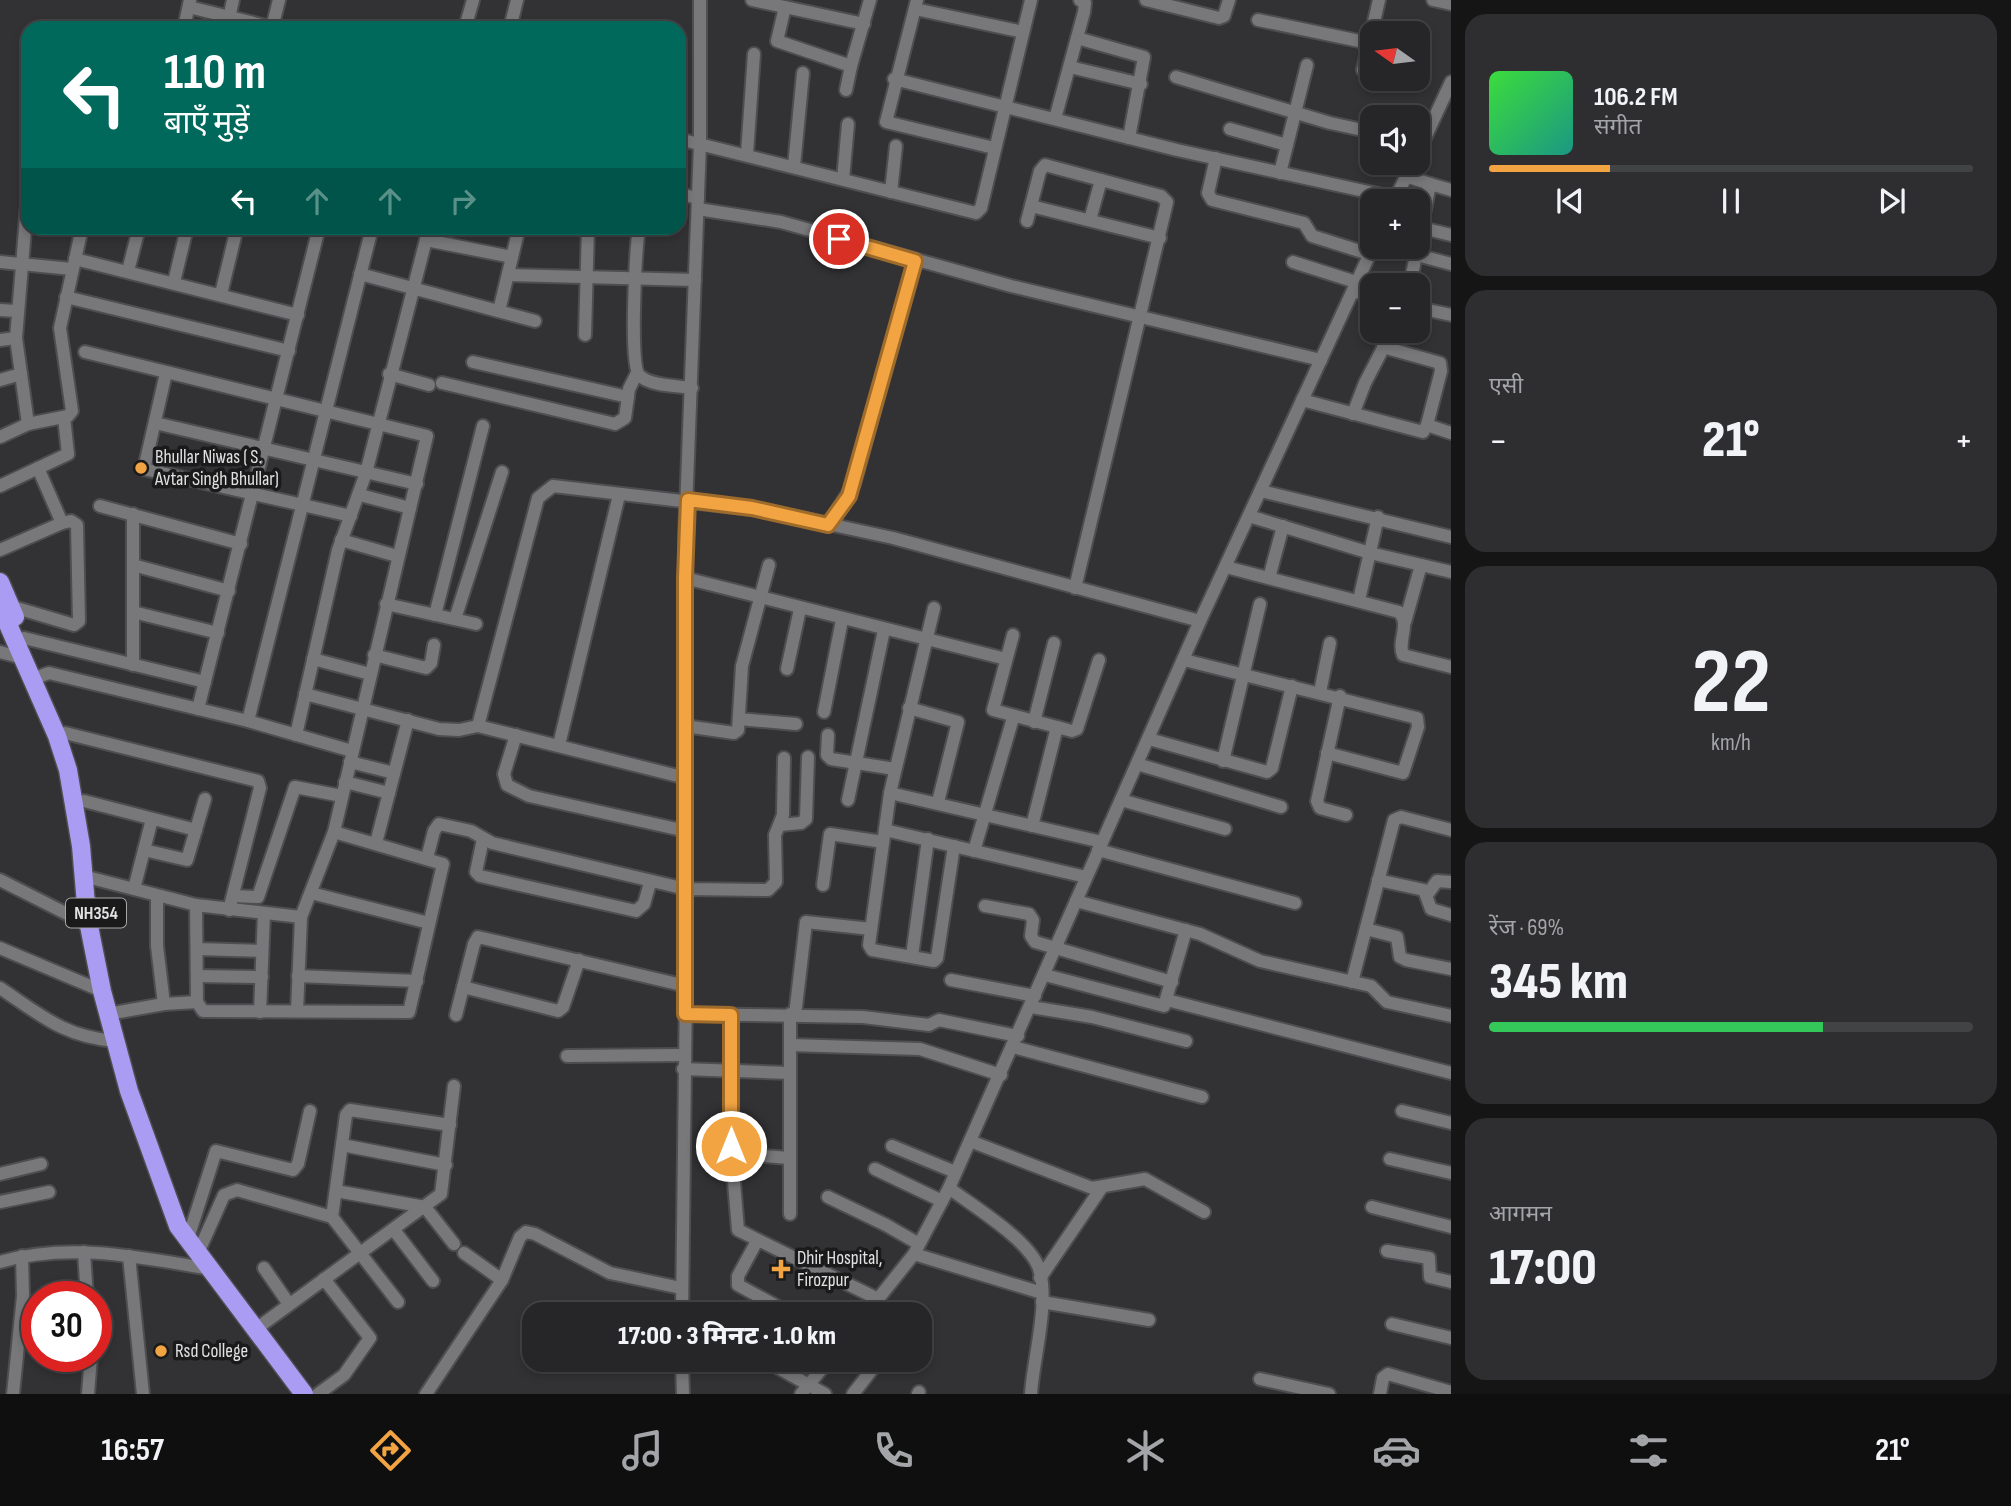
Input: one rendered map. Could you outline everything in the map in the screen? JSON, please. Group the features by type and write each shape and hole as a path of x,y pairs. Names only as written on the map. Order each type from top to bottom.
{"highway":[{"name":"NH354","path":"0,582 5,606 23,658 36,676 65,733 84,801 91,878 114,1041 129,1091 178,1226 256,1329 299,1392"},
{"name":"NH354","path":"5,606 24,638 68,770 81,846 89,925 102,991 194,1244"}],"street":[{"path":"233,0 233,21"},
{"path":"274,21 279,0"},
{"path":"468,21 473,0"},
{"path":"512,21 517,0"},
{"path":"681,1302 686,986 685,578 700,143 700,0"},
{"path":"752,0 864,24"},
{"path":"846,90 870,0"},
{"path":"686,140 976,213 981,208 1031,0"},
{"path":"1055,119 1085,6 1080,0"},
{"path":"1146,0 1219,18 1224,16 1229,0"},
{"path":"1374,21 1379,0"},
{"path":"1435,0 1451,4"},
{"path":"186,21 190,4 231,21"},
{"path":"994,148 887,123 885,117 894,79 916,4 1023,32"},
{"path":"785,7 778,43 851,66"},
{"path":"1258,20 1360,41"},
{"path":"1077,38 1141,54 1146,61 1129,138"},
{"path":"747,154 754,54"},
{"path":"1280,173 1307,65"},
{"path":"1070,67 1141,84"},
{"path":"793,166 803,73"},
{"path":"1176,78 1360,129"},
{"path":"894,79 1360,192"},
{"path":"1430,123 1451,82"},
{"path":"843,179 848,124"},
{"path":"1230,129 1287,145"},
{"path":"891,192 896,146"},
{"path":"1216,158 1208,193 1212,200 1305,224 1312,236 1360,247"},
{"path":"1027,221 1040,171 1045,165 1165,198 1167,207 1075,588"},
{"path":"1400,189 1406,176 1451,190"},
{"path":"1090,220 1101,180"},
{"path":"1429,189 1430,184"},
{"path":"686,198 698,204 781,222 915,261 1321,360"},
{"path":"1031,206 1160,238"},
{"path":"1430,230 1451,235"},
{"path":"24,235 16,338 28,424"},
{"path":"0,437 28,424 64,417 72,411 60,328 80,235"},
{"path":"128,271 137,235"},
{"path":"174,282 185,235"},
{"path":"221,294 235,235"},
{"path":"198,709 317,235"},
{"path":"248,721 370,235"},
{"path":"296,735 341,540 366,473 389,374 427,235"},
{"path":"431,235 512,257"},
{"path":"499,312 517,235"},
{"path":"585,335 588,235"},
{"path":"389,374 615,424 625,418 628,389 637,373 635,280 638,235"},
{"path":"1430,258 1451,264"},
{"path":"876,1302 916,1249 949,1188 1016,1042 1200,621 1367,259"},
{"path":"828,525 843,506 854,484 915,261"},
{"path":"0,262 21,265 74,264 128,271 298,315"},
{"path":"1293,262 1360,289"},
{"path":"360,274 414,286 534,321"},
{"path":"509,275 695,280"},
{"path":"66,297 289,351"},
{"path":"0,310 16,311"},
{"path":"1430,311 1451,316"},
{"path":"0,340 16,338"},
{"path":"1353,414 1385,343"},
{"path":"1302,400 1421,432 1427,425 1441,371 1440,363 1383,347"},
{"path":"85,352 427,436 334,832 301,917 297,1011"},
{"path":"473,362 628,397"},
{"path":"166,373 144,468 351,516"},
{"path":"637,373 645,380 692,388"},
{"path":"0,380 21,374"},
{"path":"0,486 68,454 64,417"},
{"path":"155,424 416,484"},
{"path":"1427,425 1451,433"},
{"path":"435,615 483,426"},
{"path":"38,468 62,523"},
{"path":"455,619 502,472"},
{"path":"478,726 538,498 553,486 760,509 893,538 1200,621"},
{"path":"1261,491 1378,517 1451,537"},
{"path":"359,495 410,508"},
{"path":"559,745 619,495"},
{"path":"100,506 241,544"},
{"path":"133,514 134,665"},
{"path":"1249,516 1370,553 1451,572"},
{"path":"1359,600 1378,517"},
{"path":"0,550 62,523 71,521 77,525 78,623 74,625 5,606"},
{"path":"1269,578 1283,526"},
{"path":"341,540 397,556"},
{"path":"133,565 229,591"},
{"path":"685,726 734,733 738,730 742,666 758,598 769,565"},
{"path":"1420,565 1400,650 1403,655 1451,667"},
{"path":"1226,567 1399,612 1405,622"},
{"path":"685,578 842,620 1006,659"},
{"path":"386,604 476,624"},
{"path":"1223,761 1260,604"},
{"path":"934,608 890,793 869,945 872,950 934,961 939,954 954,846"},
{"path":"788,669 800,609"},
{"path":"133,612 218,633"},
{"path":"824,712 842,620"},
{"path":"848,800 884,630"},
{"path":"1013,635 993,708 995,712 1013,718 1072,731 1077,729 1099,660"},
{"path":"24,638 205,682"},
{"path":"1034,722 1054,643"},
{"path":"1320,692 1331,643"},
{"path":"374,655 426,668 434,645"},
{"path":"0,652 23,658"},
{"path":"313,659 370,674"},
{"path":"1184,660 1415,716 1418,727 1403,773 1327,753"},
{"path":"36,676 50,673 248,721 296,735 394,773"},
{"path":"1149,739 1223,761 1270,771 1292,686"},
{"path":"305,694 447,730 478,726 686,778"},
{"path":"1340,696 1317,805 1346,815"},
{"path":"909,708 958,722 938,802"},
{"path":"974,850 1013,718"},
{"path":"739,719 796,724"},
{"path":"376,843 408,720"},
{"path":"1032,826 1057,727"},
{"path":"65,733 258,781 260,788 229,910"},
{"path":"516,735 504,774 507,785 529,796 686,831"},
{"path":"828,735 829,757 895,769"},
{"path":"780,825 801,823 806,819 808,757"},
{"path":"427,858 433,831 439,824 471,831 483,839 650,883 686,889 772,888 776,882 775,834 784,812 784,758"},
{"path":"1137,764 1281,807"},
{"path":"345,782 389,793"},
{"path":"233,895 258,897 295,787 342,796"},
{"path":"890,793 1032,826 1295,903"},
{"path":"144,850 185,861 205,799"},
{"path":"1121,800 1225,829"},
{"path":"84,801 196,830"},
{"path":"1352,982 1391,823 1397,817 1451,830"},
{"path":"134,890 152,819"},
{"path":"196,905 197,1002 204,1011 409,1012 444,867 440,862 334,832"},
{"path":"823,885 830,834 928,839 1086,877"},
{"path":"483,839 476,869 480,876 636,911 644,904 650,883"},
{"path":"912,956 928,839"},
{"path":"91,878 196,905 301,917"},
{"path":"0,880 89,925"},
{"path":"1378,880 1422,889 1431,909 1451,915"},
{"path":"1427,895 1437,881 1451,882"},
{"path":"311,893 429,923"},
{"path":"157,896 157,946 164,1004"},
{"path":"1076,901 1186,930 1260,961 1373,988 1387,1002 1451,1016"},
{"path":"985,906 1029,914 1034,941 1172,982"},
{"path":"260,1012 264,913"},
{"path":"790,1214 790,1045 806,922 871,929"},
{"path":"1366,929 1397,937 1401,957 1406,960 1451,970"},
{"path":"1045,975 1164,1006 1186,930"},
{"path":"456,1015 478,937 686,986"},
{"path":"0,948 102,991"},
{"path":"197,949 262,951"},
{"path":"463,987 558,1010 563,1007 579,960"},
{"path":"197,976 262,977"},
{"path":"298,976 417,981"},
{"path":"951,980 1186,1041"},
{"path":"0,988 67,1032 84,1038 114,1041"},
{"path":"1167,1000 1451,1073"},
{"path":"112,1013 164,1004 197,1002"},
{"path":"685,1014 863,1017 929,1025 939,1020 1202,1097"},
{"path":"731,1015 732,1153 737,1227 741,1234 878,1299"},
{"path":"790,1045 920,1049 1001,1075"},
{"path":"567,1056 684,1055"},
{"path":"683,1069 789,1073"},
{"path":"256,1329 425,1207 443,1190 454,1086"},
{"path":"332,1217 346,1115 352,1109 450,1125"},
{"path":"194,1244 216,1151 293,1170 298,1164 310,1111"},
{"path":"1402,1111 1451,1123"},
{"path":"970,1141 1084,1186 1102,1187 1145,1179 1204,1212"},
{"path":"342,1145 446,1165"},
{"path":"892,1146 955,1172"},
{"path":"732,1153 788,1158"},
{"path":"1390,1159 1451,1173"},
{"path":"0,1174 41,1164"},
{"path":"875,1169 942,1201"},
{"path":"1040,1278 1102,1187"},
{"path":"949,1188 1026,1250 1038,1266 1042,1297 1031,1394"},
{"path":"194,1244 224,1195 231,1190 332,1217 398,1302"},
{"path":"336,1191 425,1207 459,1248 502,1280"},
{"path":"0,1202 50,1192"},
{"path":"828,1197 886,1224 916,1249 1042,1297 1149,1320"},
{"path":"1372,1207 1451,1227"},
{"path":"394,1230 433,1281"},
{"path":"426,1394 502,1280 520,1237 531,1232 610,1273 681,1288"},
{"path":"757,1241 738,1276 738,1285 769,1302"},
{"path":"1387,1251 1429,1258 1430,1276 1451,1282"},
{"path":"0,1262 41,1252 83,1252 129,1256 210,1269"},
{"path":"83,1252 86,1281"},
{"path":"8,1392 23,1296 22,1256"},
{"path":"129,1256 142,1394"},
{"path":"264,1268 289,1304"},
{"path":"318,1394 344,1375 370,1338 324,1279"},
{"path":"1392,1324 1451,1338"},
{"path":"88,1394 90,1372"},
{"path":"682,1372 683,1394"},
{"path":"781,1372 805,1389 825,1394"},
{"path":"805,1389 819,1372"},
{"path":"853,1394 870,1372"},
{"path":"1380,1394 1383,1378 1388,1374 1451,1392"},
{"path":"1260,1379 1329,1394"}],"place":[{"name":"Bhullar Niwas ( S. Avtar Singh Bhullar)","path":"141,468"},
{"name":"Dhir Hospital, Firozpur","path":"781,1269"},
{"name":"Rsd College","path":"161,1351"}],"route":[{"path":"731,1146 731,1015 685,1014 685,536 688,500 752,508 828,525 849,496 915,261 839,239"}]}
